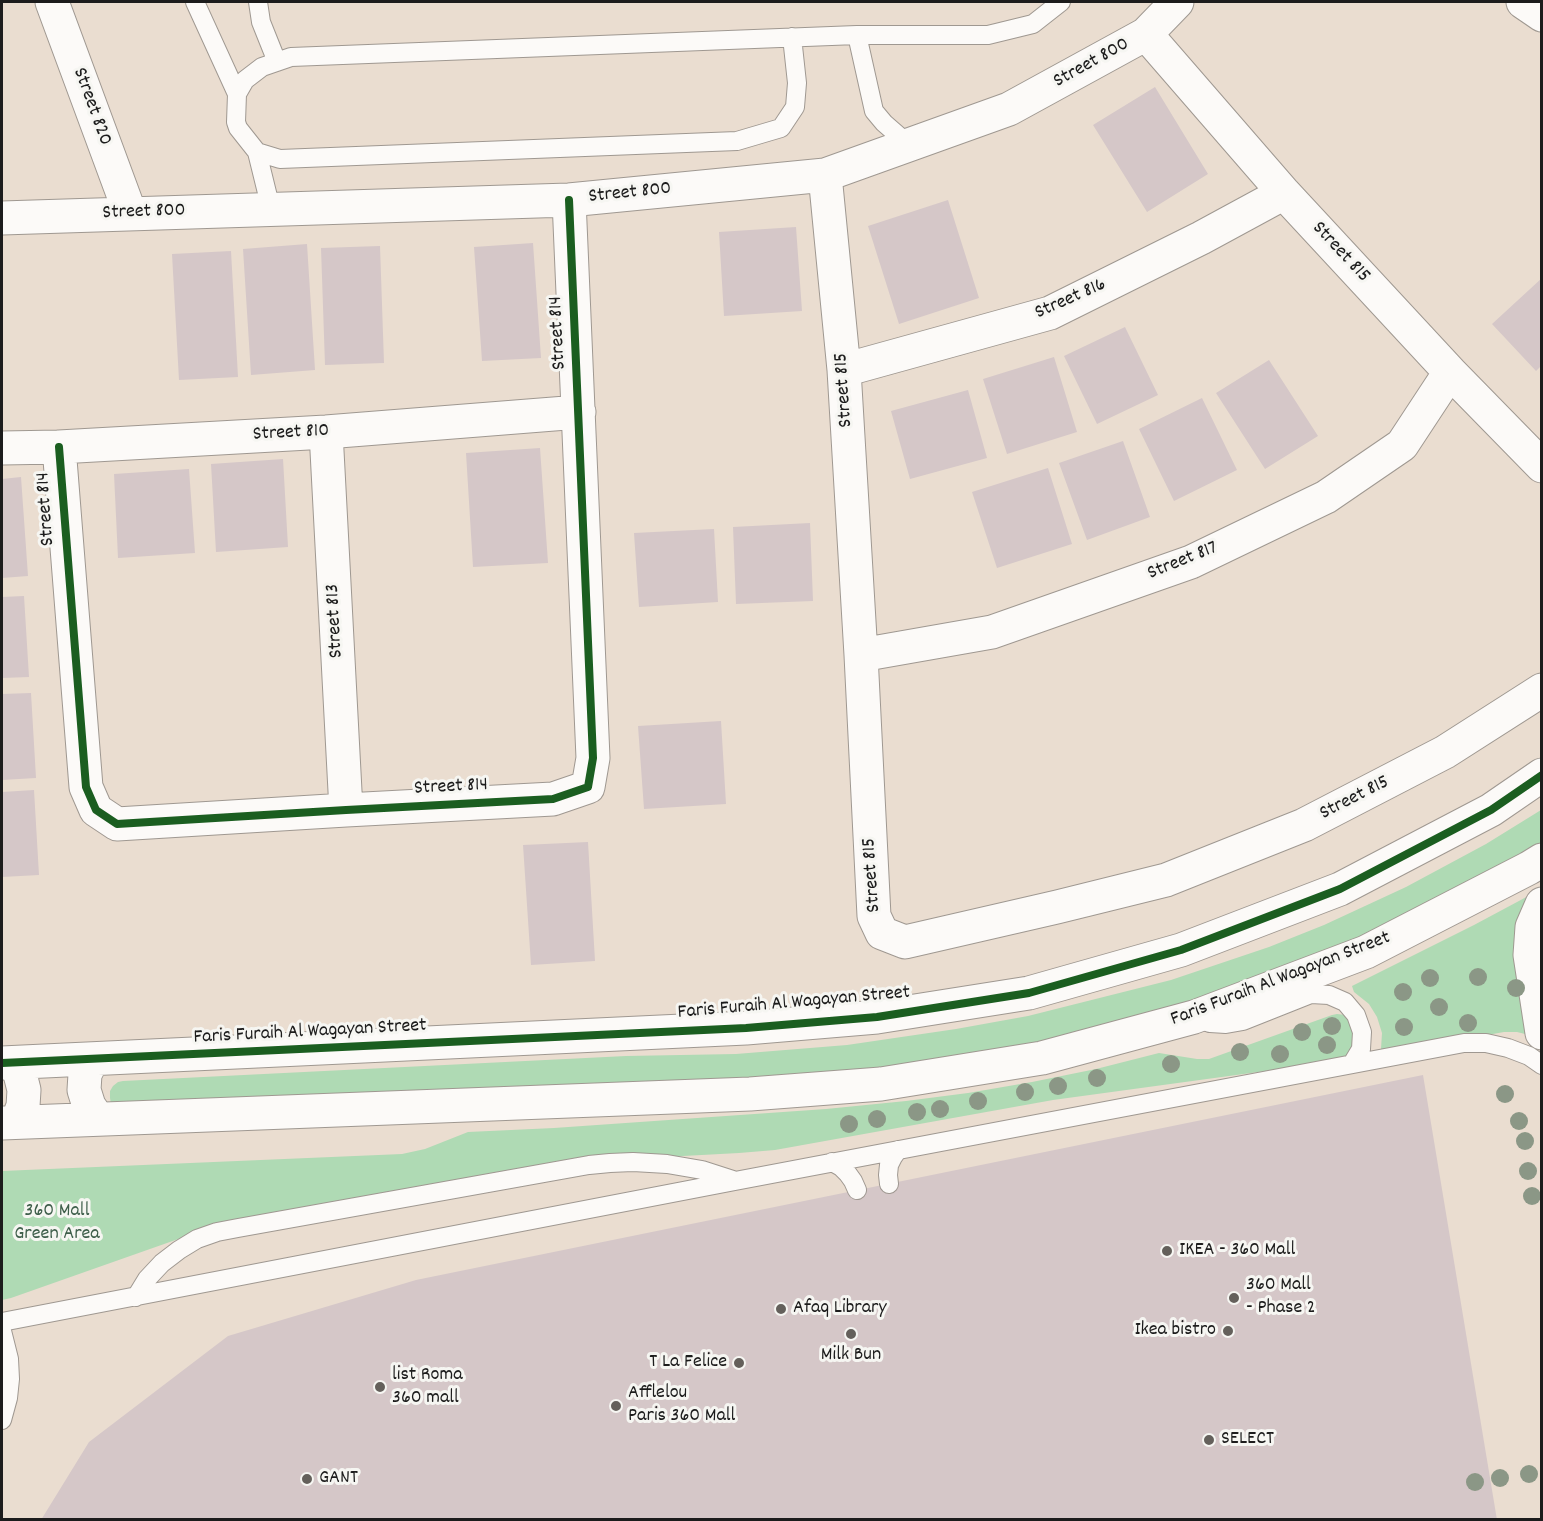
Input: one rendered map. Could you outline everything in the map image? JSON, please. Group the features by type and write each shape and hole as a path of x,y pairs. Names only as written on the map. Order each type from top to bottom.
{"street":[{"name":"Street 820","path":"52,2 130,213"},
{"name":"Street 800","path":"2,218 569,200 825,175 1009,109 1146,34 1177,2"},
{"path":"1523,2 1542,15"},
{"name":"Street 815","path":"1146,34 1284,193 1450,372 1542,466"},
{"name":"Street 815","path":"825,175 844,370 861,655 873,916 882,933 904,942 1166,880 1304,825 1445,752 1542,690"},
{"name":"Street 816","path":"844,370 1050,313 1191,243 1284,193"},
{"name":"Street 814","path":"59,447 86,787 96,810 117,824 553,799 588,787 593,758 569,200"},
{"name":"Street 817","path":"861,655 992,632 1191,562 1326,497 1402,445 1450,372"},
{"name":"Street 810","path":"2,448 59,447 326,432 579,412"},
{"name":"Street 813","path":"326,432 346,810"},
{"name":"Faris Furaih Al Wagayan Street","path":"7,1063 746,1028 877,1017 1029,993 1181,950 1340,889 1491,810 1542,775"},
{"name":"Faris Furaih Al Wagayan Street","path":"7,1125 98,1119 750,1094 881,1084 1042,1058 1194,1017 1366,952 1542,860"},
{"path":"1542,904 1532,927 1530,955 1542,1033"},
{"path":"92,1060 85,1074 84,1090 88,1106 98,1119"},
{"path":"7,1063 20,1074 24,1090 23,1106 7,1125"}],"lane":[{"path":"195,2 237,94 236,122 238,128 257,152 271,209"},
{"path":"258,2 261,22 277,62"},
{"path":"237,94 245,80 262,68 291,57 857,35 988,35 1034,24 1060,2"},
{"path":"857,35 873,111 900,136 917,142"},
{"path":"257,152 280,159 737,141 781,128 795,107 797,83 792,38"},
{"path":"1194,1017 1210,1023 1226,1024 1242,1021 1311,994 1329,995 1345,1002 1356,1015 1362,1032 1360,1049 1352,1064"},
{"path":"2,1322 1464,1043 1486,1043 1508,1048 1529,1056 1542,1065"},
{"path":"889,1184 889,1166 898,1150"},
{"path":"136,1297 147,1279 162,1263 197,1239 217,1232 589,1165 633,1162 667,1164 702,1170 735,1181"},
{"path":"832,1162 848,1174 856,1190"},
{"path":"2,1331 9,1359 10,1379 2,1420"}],"green space":[{"path":"1541,810 1541,850 1509,870 1222,1000 910,1071 111,1104 110,1091 118,1082 123,1081 626,1056 736,1054 847,1045 1028,1016 1171,980 1269,947 1324,925 1406,887 1486,844"},
{"path":"1532,894 1525,1034 1504,1032 1382,1054 1382,1033 1377,1017 1369,1004 1354,992 1352,986"},
{"name":"360 Mall Green Area","path":"1337,1014 1346,1015 1360,1047 1339,1061 1053,1100 775,1150 590,1161 184,1237 2,1300 2,1171 402,1154 425,1149 468,1132 826,1109 906,1101 1032,1082 1159,1053 1209,1059"}],"building":[{"path":"1155,87 1208,174 1147,212 1093,125"},
{"path":"948,200 979,298 899,324 868,226"},
{"path":"796,227 802,311 724,316 719,232"},
{"path":"533,243 541,358 482,361 474,247"},
{"path":"307,244 315,370 251,375 243,249"},
{"path":"380,246 384,363 325,365 321,248"},
{"path":"231,251 238,377 179,380 172,254"},
{"path":"1542,278 1542,365 1536,371 1492,324"},
{"path":"1125,327 1158,395 1097,424 1064,356"},
{"path":"1054,357 1077,432 1007,454 983,379"},
{"path":"1269,360 1318,436 1265,469 1216,393"},
{"path":"968,390 987,458 910,479 891,411"},
{"path":"1202,398 1237,470 1174,501 1139,429"},
{"path":"1123,441 1150,517 1087,540 1059,463"},
{"path":"540,448 548,563 473,567 466,453"},
{"path":"283,459 288,547 216,552 211,464"},
{"path":"1048,468 1072,544 997,568 972,492"},
{"path":"189,469 195,553 118,558 114,474"},
{"path":"21,477 28,576 2,578 2,479"},
{"path":"810,523 813,601 736,604 733,527"},
{"path":"714,529 718,602 639,607 634,533"},
{"path":"24,596 29,677 2,678 2,597"},
{"path":"31,693 36,778 2,780 2,694"},
{"path":"721,721 726,804 644,809 638,726"},
{"path":"34,790 39,875 2,877 2,792"},
{"path":"588,842 595,961 531,965 523,845"},
{"path":"1423,1075 1497,1520 41,1520 89,1442 228,1336 416,1280"}],"cycle path":[{"path":"59,447 86,787 96,810 117,824 553,799 588,787 593,758 569,200"},
{"path":"2,1063 746,1028 877,1017 1029,993 1181,950 1340,889 1491,810 1542,775"}],"place":[{"name":"IKEA - 360 Mall","path":"1167,1251"},
{"name":"360 Mall - Phase 2","path":"1234,1298"},
{"name":"Afaq Library","path":"781,1309"},
{"name":"Ikea bistro","path":"1228,1331"},
{"name":"Milk Bun","path":"851,1334"},
{"name":"T La Felice","path":"739,1363"},
{"name":"list Roma 360 mall","path":"380,1387"},
{"name":"Afflelou Paris 360 Mall","path":"616,1406"},
{"name":"SELECT","path":"1209,1440"},
{"name":"GANT","path":"307,1479"}]}
